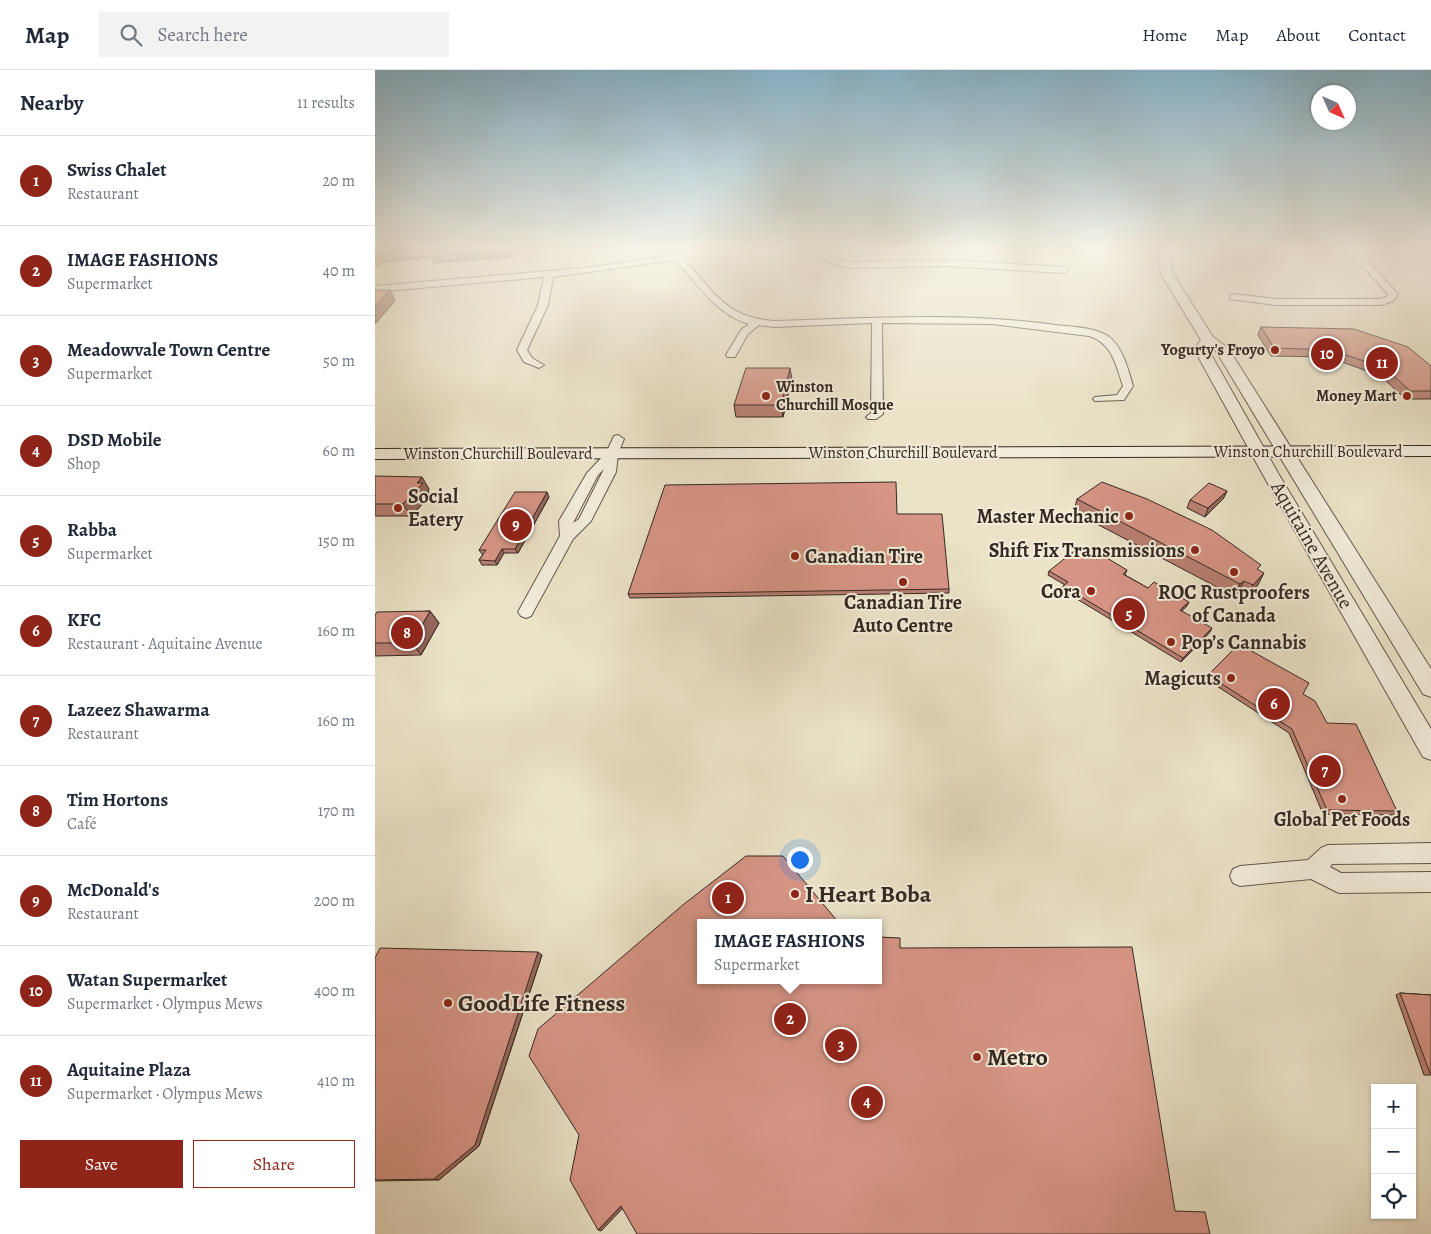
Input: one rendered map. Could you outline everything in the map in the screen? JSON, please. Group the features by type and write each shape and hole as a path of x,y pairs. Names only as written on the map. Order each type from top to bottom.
{"main road":[{"name":"Winston Churchill Boulevard","path":"1279,445 1431,437"},
{"name":"Winston Churchill Boulevard","path":"375,439 615,446 1279,445 1431,451"},
{"name":"Winston Churchill Boulevard","path":"375,454 615,446"}],"street":[{"path":"539,365 528,360 522,350 543,303"},
{"path":"721,303 734,315 755,323 951,320 1039,325 1090,333 1104,339 1112,347 1128,386 1120,398 1099,399"},
{"name":"Aquitaine Avenue","path":"1185,303 1208,340 1221,348 1279,445 1431,688"},
{"path":"872,417 877,414 877,322"},
{"path":"731,354 743,332 755,323"},
{"name":"Aquitaine Avenue","path":"1208,340 1201,349 1254,445 1431,750"},
{"path":"526,612 567,536 583,522 610,472 615,446"},
{"path":"1313,868 1328,854 1431,853"},
{"path":"1240,876 1313,868 1339,883 1431,882"}],"building":[{"path":"1261,327 1354,329 1408,347 1431,366 1431,391 1410,391 1385,368 1331,350 1274,348"},
{"path":"746,368 790,368 781,405 734,405"},
{"path":"375,476 422,477 417,483 423,483 403,504 375,504"},
{"name":"Canadian Tire","path":"896,482 897,514 942,514 949,589 628,594 665,485"},
{"path":"1102,482 1147,499 1212,530 1261,565 1257,569 1264,573 1253,585 1244,581 1240,584 1077,499"},
{"path":"1209,483 1227,491 1208,508 1190,500"},
{"path":"515,492 547,492 515,549 502,549 495,561 479,560 486,550 479,550"},
{"path":"1078,548 1097,559 1102,555 1127,570 1123,574 1148,588 1154,582 1189,602 1180,610 1212,628 1183,658 1063,586 1068,582 1049,571"},
{"path":"430,611 412,643 375,643 375,615 377,612"},
{"path":"1239,644 1309,683 1303,694 1315,701 1327,723 1356,724 1397,811 1327,810 1292,729 1208,675"},
{"path":"746,856 783,856 836,919 697,919 697,984 882,984 882,937 900,938 900,948 1132,947 1175,1211 1205,1212 1210,1234 637,1234 621,1206 598,1230 570,1180 579,1135 529,1056 538,1029 684,904"},
{"path":"380,948 538,952 475,1145 434,1179 375,1180 375,958"},
{"path":"1400,993 1431,995 1431,1073 1430,1073"}],"place":[{"name":"Yogurty's Froyo","path":"1275,350"},
{"name":"Watan Supermarket","path":"1327,354"},
{"name":"Aquitaine Plaza","path":"1382,363"},
{"name":"Winston Churchill Mosque","path":"766,396"},
{"name":"Money Mart","path":"1407,396"},
{"name":"Social Eatery","path":"398,508"},
{"name":"Master Mechanic","path":"1129,516"},
{"name":"McDonald's","path":"516,525"},
{"name":"Shift Fix Transmissions","path":"1195,550"},
{"name":"Canadian Tire","path":"795,556"},
{"name":"ROC Rustproofers of Canada","path":"1234,572"},
{"name":"Canadian Tire Auto Centre","path":"903,582"},
{"name":"Cora","path":"1091,591"},
{"name":"Rabba","path":"1129,614"},
{"name":"Tim Hortons","path":"407,633"},
{"name":"Pop’s Cannabis","path":"1171,642"},
{"name":"Magicuts","path":"1231,678"},
{"name":"KFC","path":"1274,704"},
{"name":"Lazeez Shawarma","path":"1325,771"},
{"name":"Global Pet Foods","path":"1342,799"},
{"name":"I Heart Boba","path":"795,894"},
{"name":"Swiss Chalet","path":"728,898"},
{"name":"GoodLife Fitness","path":"448,1003"},
{"name":"IMAGE FASHIONS","path":"790,1019"},
{"name":"Meadowvale Town Centre","path":"841,1045"},
{"name":"Metro","path":"977,1057"},
{"name":"DSD Mobile","path":"867,1102"}]}
